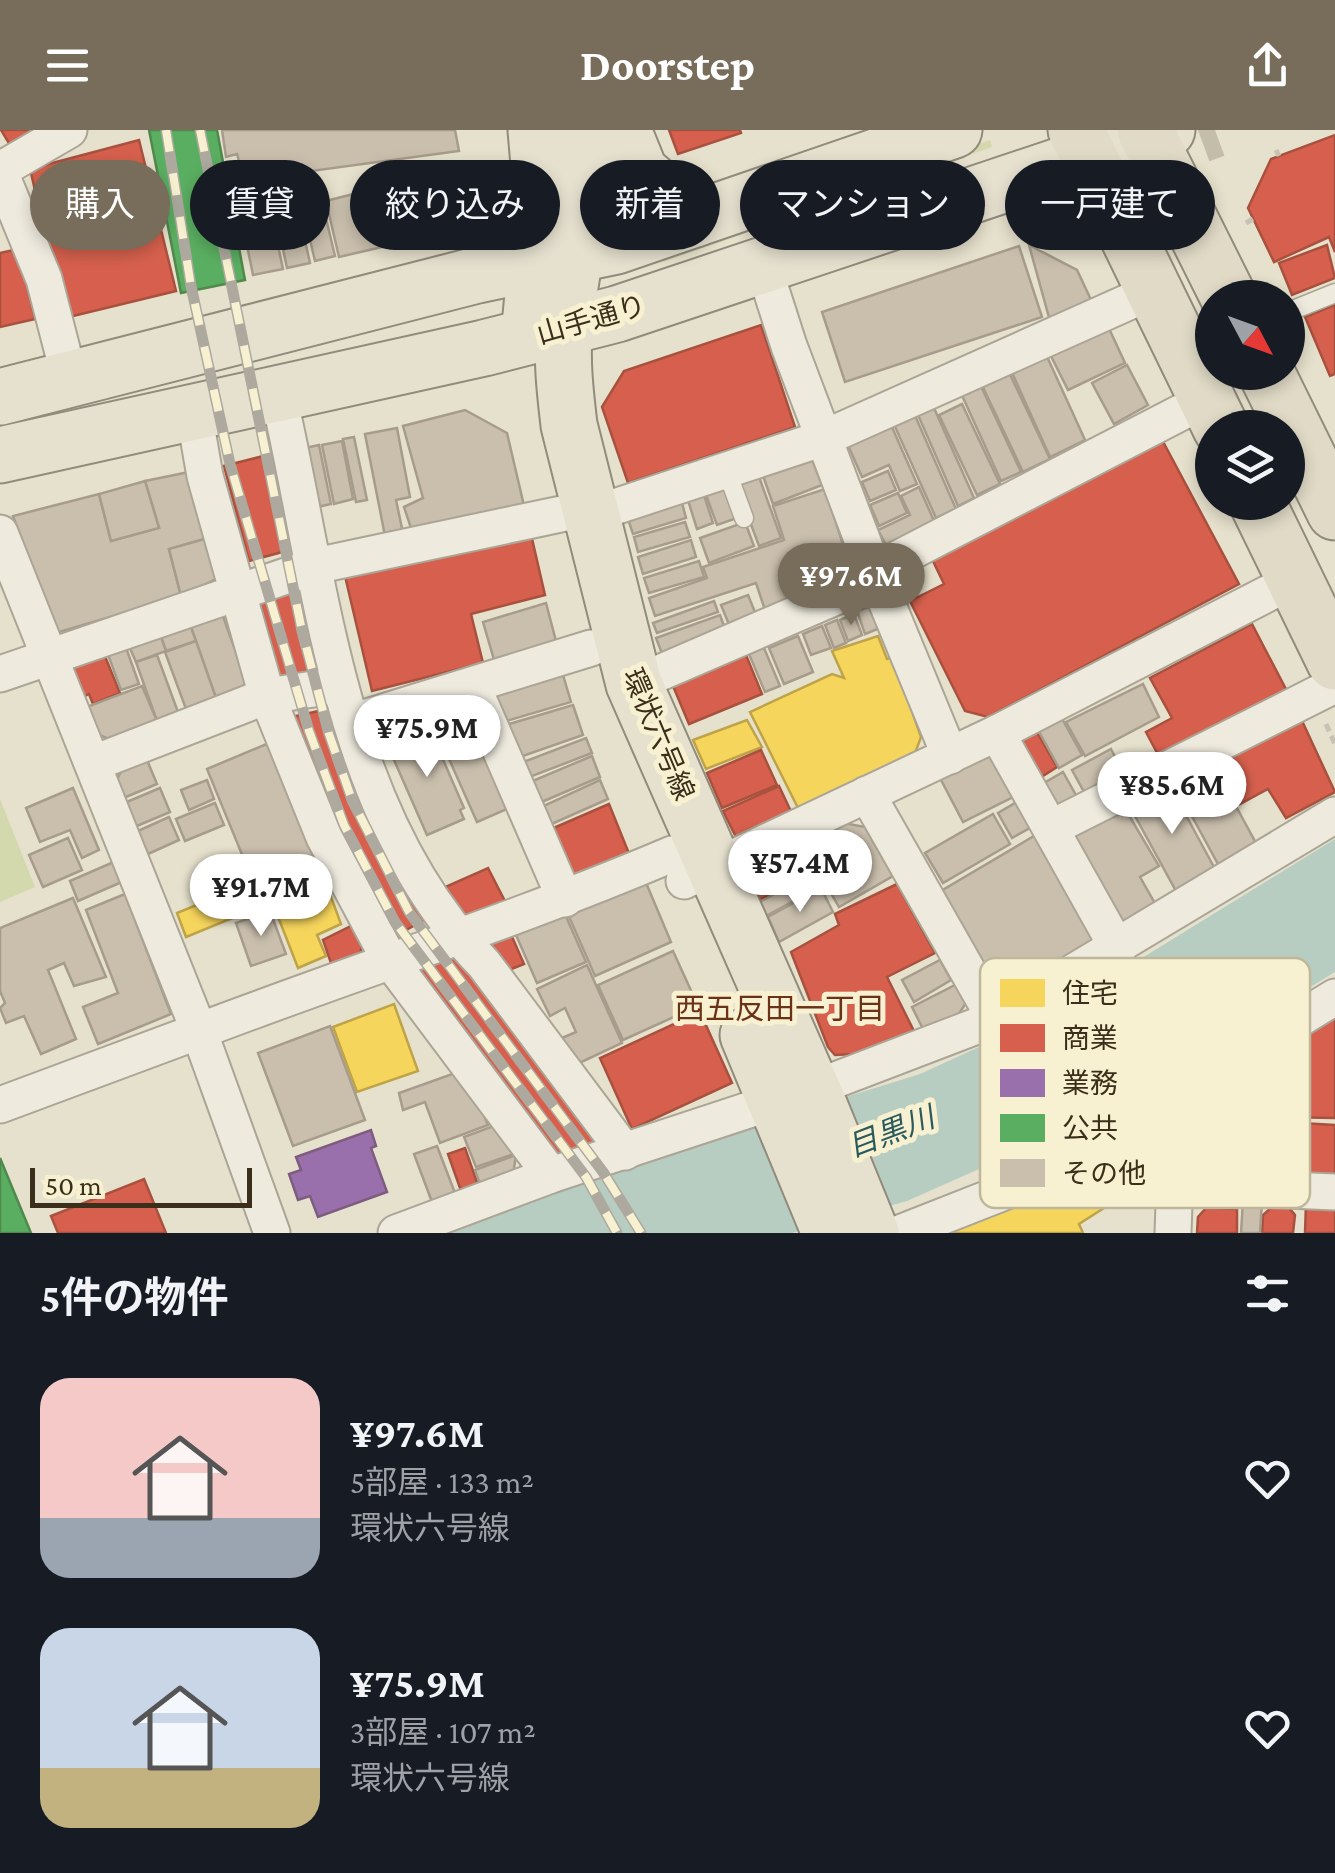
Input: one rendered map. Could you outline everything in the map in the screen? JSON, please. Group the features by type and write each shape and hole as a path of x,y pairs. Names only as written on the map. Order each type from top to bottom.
{"highway":[{"path":"1154,132 1221,280"},
{"path":"1083,144 1123,219 1213,410"},
{"path":"1280,390 1319,442 1335,512"},
{"path":"1266,520 1335,662"}],"main road":[{"path":"536,130 542,200 556,260"},
{"path":"556,260 585,187 581,130"},
{"path":"624,130 635,160"},
{"path":"720,210 954,130"},
{"name":"山手通り","path":"0,455 617,314 763,265 1083,144 1154,132"},
{"path":"0,397 477,275 590,250"},
{"name":"環状六号線","path":"556,260 547,331 532,392 634,684 690,867"},
{"name":"環状六号線","path":"575,514 591,648 796,1099 867,1231"}],"street":[{"path":"68,130 0,171 44,280 70,380"},
{"path":"763,265 876,575 950,756"},
{"path":"0,674 238,589 315,566 575,514 824,438 1154,291"},
{"path":"278,394 340,685 395,831 460,940 484,964 625,1152"},
{"path":"194,413 206,476 267,696 324,836 389,959 551,1175"},
{"path":"634,684 876,575 1195,422"},
{"path":"0,534 199,1031 272,1233"},
{"path":"0,1105 389,959 460,940 565,899 690,867 950,756 1294,580"},
{"path":"352,722 591,648"},
{"path":"94,762 267,696 340,685"},
{"path":"1053,827 1335,685"},
{"path":"473,687 565,899"},
{"path":"997,733 1118,949"},
{"path":"867,794 980,995"},
{"path":"1102,958 1335,816"},
{"path":"1310,1012 1335,997"},
{"path":"396,1233 551,1175 796,1099 980,1026"},
{"path":"1310,1191 1335,1192"},
{"path":"867,1231 980,1196"},
{"path":"1173,1233 1174,1208"}],"lane":[{"path":"1305,305 1335,293"},
{"path":"726,468 744,518"}],"green space":[{"path":"990,140 992,147 955,160 932,160"},
{"path":"740,226 740,235 720,242 720,233"},
{"path":"670,250 697,250 663,262 661,253"},
{"path":"0,799 35,887 0,902"}],"water":[{"path":"1335,839 1335,972 1310,987 1310,958 1142,958"},
{"name":"目黒川","path":"980,1046 980,1169 907,1201 792,1233 446,1233 688,1146 920,1074"}],"building: 住宅":[{"path":"878,636 887,659 893,657 921,737 914,756 800,812 750,712 832,674 844,678 832,651"},
{"path":"747,720 762,747 706,769 693,740"},
{"path":"248,884 257,908 186,937 177,913"},
{"path":"327,886 341,924 317,935 326,956 298,968 275,909"},
{"path":"394,1004 418,1071 357,1092 333,1027"},
{"path":"980,1206 1104,1208 1079,1224 1083,1233 926,1233"}],"building: 商業":[{"path":"1,130 33,130 10,145"},
{"path":"669,130 740,130 741,133 678,154"},
{"path":"1335,135 1335,252 1329,237 1274,262 1248,208 1271,159"},
{"path":"139,140 144,160 64,160"},
{"path":"1327,245 1335,278 1305,290 1305,280 1286,280 1279,263"},
{"path":"18,249 35,319 0,327 0,253"},
{"path":"50,250 166,250 176,291 69,317"},
{"path":"1335,305 1335,374 1330,376 1305,317"},
{"path":"761,325 795,427 628,483 602,407 624,371"},
{"path":"1160,436 1195,502 1195,520 1205,520 1239,584 988,717 965,711 910,601 944,584 932,559"},
{"path":"275,453 297,548 249,561 224,466"},
{"path":"530,530 545,595 471,614 483,663 372,691 345,576"},
{"path":"304,584 323,667 281,679 258,596"},
{"path":"1252,624 1290,697 1163,764 1146,732 1172,718 1150,678"},
{"path":"102,649 120,693 93,704 89,694 77,700 70,659"},
{"path":"746,655 762,694 689,724 673,686"},
{"path":"332,708 430,917 393,937 334,830 292,717"},
{"path":"1297,710 1335,792 1286,818 1268,789 1240,804 1217,760"},
{"path":"1034,727 1057,767 1035,781 1011,740"},
{"path":"761,750 777,785 722,808 707,773"},
{"path":"779,786 795,820 741,847 723,811"},
{"path":"609,804 630,856 569,878 549,830"},
{"path":"802,844 815,869 760,900 747,871"},
{"path":"488,868 507,905 476,918 459,912 443,888"},
{"path":"897,884 935,953 887,977 914,1031 855,1054 835,1055 828,1047 791,952 839,925 835,914"},
{"path":"357,923 363,943 359,956 332,966 323,940"},
{"path":"509,930 524,964 499,974 487,958 492,938"},
{"path":"452,950 597,1143 554,1155 413,967"},
{"path":"700,1012 732,1083 632,1129 600,1058"},
{"path":"1335,1015 1335,1118 1310,1118 1310,1031"},
{"path":"1310,1124 1335,1125 1335,1180 1310,1179"},
{"path":"465,1148 478,1185 461,1191 448,1154"},
{"path":"144,1179 166,1233 58,1233 51,1216"},
{"path":"1310,1203 1335,1203 1335,1233 1305,1233 1306,1208 1310,1208"},
{"path":"1206,1208 1237,1209 1237,1233 1197,1233 1198,1217"},
{"path":"1271,1208 1289,1208 1295,1215 1293,1233 1262,1233 1263,1215"}],"building: 業務":[{"path":"371,1130 376,1146 371,1148 387,1192 318,1217 310,1196 298,1200 289,1174 301,1170 296,1157"}],"building: 公共":[{"path":"149,130 217,130 223,160 190,160 190,250 239,250 245,280 181,293 170,237 170,160 155,160"},
{"path":"0,1158 31,1233 0,1233"}],"building: その他":[{"path":"222,130 455,130 459,151 392,160 350,160 350,166 330,168 330,160 239,160 237,154 226,157"},
{"path":"350,195 350,250 369,250 339,257 330,200"},
{"path":"330,235 335,256 315,261 312,250 330,250"},
{"path":"248,250 279,250 283,269 253,275"},
{"path":"283,250 307,250 310,263 287,268"},
{"path":"1007,250 1020,250 1042,317 845,382 822,312"},
{"path":"1030,250 1039,250 1077,270 1092,302 1050,321"},
{"path":"1106,322 1125,363 1068,390 1048,350"},
{"path":"1044,350 1085,440 1050,457 1009,366"},
{"path":"1127,365 1148,405 1114,424 1092,383"},
{"path":"1007,368 1050,459 1023,472 980,381"},
{"path":"979,382 1021,472 1001,481 960,391"},
{"path":"962,404 1000,484 977,495 939,415"},
{"path":"934,408 974,498 958,506 918,415"},
{"path":"465,410 507,433 525,510 412,531 404,507 423,498 403,426"},
{"path":"913,411 956,509 936,518 892,420"},
{"path":"888,418 917,484 900,491 889,465 862,477 844,436"},
{"path":"397,428 410,497 396,500 403,533 385,536 365,434"},
{"path":"354,437 367,500 356,502 343,439"},
{"path":"342,441 353,499 334,504 322,445"},
{"path":"319,445 331,504 317,507 305,448"},
{"path":"810,454 822,485 773,504 762,473"},
{"path":"888,471 896,490 870,501 862,482"},
{"path":"189,472 208,538 169,549 181,596 56,633 13,516 99,494 111,541 159,528 145,481"},
{"path":"758,474 781,538 759,546 735,481"},
{"path":"145,481 159,528 111,541 99,494"},
{"path":"726,484 737,518 717,525 705,492"},
{"path":"919,487 935,523 886,545 878,530 910,515 901,496"},
{"path":"825,489 847,557 817,568 824,590 765,610 756,583 655,616 649,598 707,578 703,567 784,540 773,506"},
{"path":"703,492 713,523 697,529 687,497"},
{"path":"898,493 907,513 879,526 870,505"},
{"path":"681,499 686,518 633,534 627,516"},
{"path":"685,522 690,537 638,552 634,537"},
{"path":"745,522 754,546 709,563 700,538"},
{"path":"208,538 216,579 181,596 169,549"},
{"path":"691,540 696,557 643,574 638,557"},
{"path":"699,561 704,577 649,593 644,578"},
{"path":"748,595 757,617 730,627 721,605"},
{"path":"714,601 718,612 657,633 653,623"},
{"path":"546,603 557,645 495,663 483,622"},
{"path":"219,605 248,686 216,698 187,616"},
{"path":"872,606 880,628 865,634 857,611"},
{"path":"854,614 862,635 848,641 840,620"},
{"path":"720,615 726,632 663,656 656,638"},
{"path":"187,616 196,641 166,651 157,626"},
{"path":"837,620 846,643 834,648 825,625"},
{"path":"157,626 166,651 136,662 125,637"},
{"path":"822,626 831,648 811,655 803,634"},
{"path":"798,636 813,672 784,684 769,648"},
{"path":"196,641 216,698 186,709 165,652"},
{"path":"124,642 139,684 121,690 106,649"},
{"path":"764,648 780,686 765,692 749,654"},
{"path":"157,655 178,712 157,721 136,662"},
{"path":"563,675 571,702 503,722 495,695"},
{"path":"1143,684 1159,717 1085,756 1066,722"},
{"path":"142,686 157,721 109,739 92,732 84,708"},
{"path":"573,705 583,735 520,757 506,725"},
{"path":"472,711 514,806 477,822 434,725"},
{"path":"1060,715 1082,755 1059,768 1037,728"},
{"path":"428,725 464,808 460,810 464,819 427,835 387,744"},
{"path":"586,738 592,753 527,778 521,763"},
{"path":"269,743 323,875 261,901 207,769"},
{"path":"992,749 1017,795 963,822 939,776"},
{"path":"1111,749 1127,780 1089,801 1072,770"},
{"path":"592,756 600,777 537,804 528,783"},
{"path":"147,760 157,784 121,799 115,784 121,771"},
{"path":"1212,762 1257,845 1219,866 1174,783"},
{"path":"1063,772 1081,804 1058,818 1039,786"},
{"path":"207,780 214,799 189,810 181,790"},
{"path":"600,780 608,799 547,826 539,808"},
{"path":"1169,784 1215,869 1176,891 1129,805"},
{"path":"73,788 99,850 82,858 70,830 40,842 26,808"},
{"path":"160,788 170,812 132,828 122,804"},
{"path":"1020,800 1035,825 1012,838 998,813"},
{"path":"215,803 224,825 185,841 176,819"},
{"path":"1124,807 1159,866 1140,877 1156,905 1123,925 1071,838"},
{"path":"993,814 1010,844 943,883 925,853"},
{"path":"169,817 179,840 148,854 138,831"},
{"path":"844,823 865,827 893,876 839,907 816,867 842,853 830,831"},
{"path":"823,830 835,853 819,862 807,838"},
{"path":"1039,833 1101,938 1067,958 980,958 941,891"},
{"path":"68,838 82,870 43,887 29,855"},
{"path":"116,861 124,881 78,901 70,881"},
{"path":"814,872 821,886 766,916 760,902"},
{"path":"644,878 671,942 595,976 567,912"},
{"path":"821,888 833,912 779,942 768,917"},
{"path":"125,894 171,1014 98,1044 83,1007 118,993 86,910"},
{"path":"73,898 106,977 74,986 64,963 48,970 76,1039 41,1054 24,1016 6,1023 0,1008 5,1003 0,991 0,928"},
{"path":"270,911 286,954 251,966 236,923"},
{"path":"565,914 586,962 537,983 516,935"},
{"path":"673,951 698,1006 623,1040 598,985"},
{"path":"940,960 951,980 914,1002 902,980"},
{"path":"587,965 622,1043 575,1065 562,1038 576,1032 565,1008 550,1016 537,989"},
{"path":"957,984 966,1003 954,1021 926,1035 912,1007"},
{"path":"330,1026 365,1120 293,1146 258,1053"},
{"path":"458,1072 475,1094 488,1125 440,1143 425,1102 403,1110 399,1093"},
{"path":"499,1124 517,1153 476,1167 464,1137"},
{"path":"437,1146 455,1193 432,1202 414,1154"},
{"path":"516,1155 513,1175 481,1187 475,1170"},
{"path":"1243,1208 1262,1208 1260,1233 1241,1233"}],"tunnel":[{"path":"1133,160 1215,130"}],"railway":[{"path":"166,130 191,286 230,464 309,731 344,825 395,922 586,1177 617,1233"},
{"path":"200,130 302,631 329,734 352,800 409,912 603,1172 641,1233"}],"district":[{"name":"西五反田一丁目","path":"780,1009"}]}
